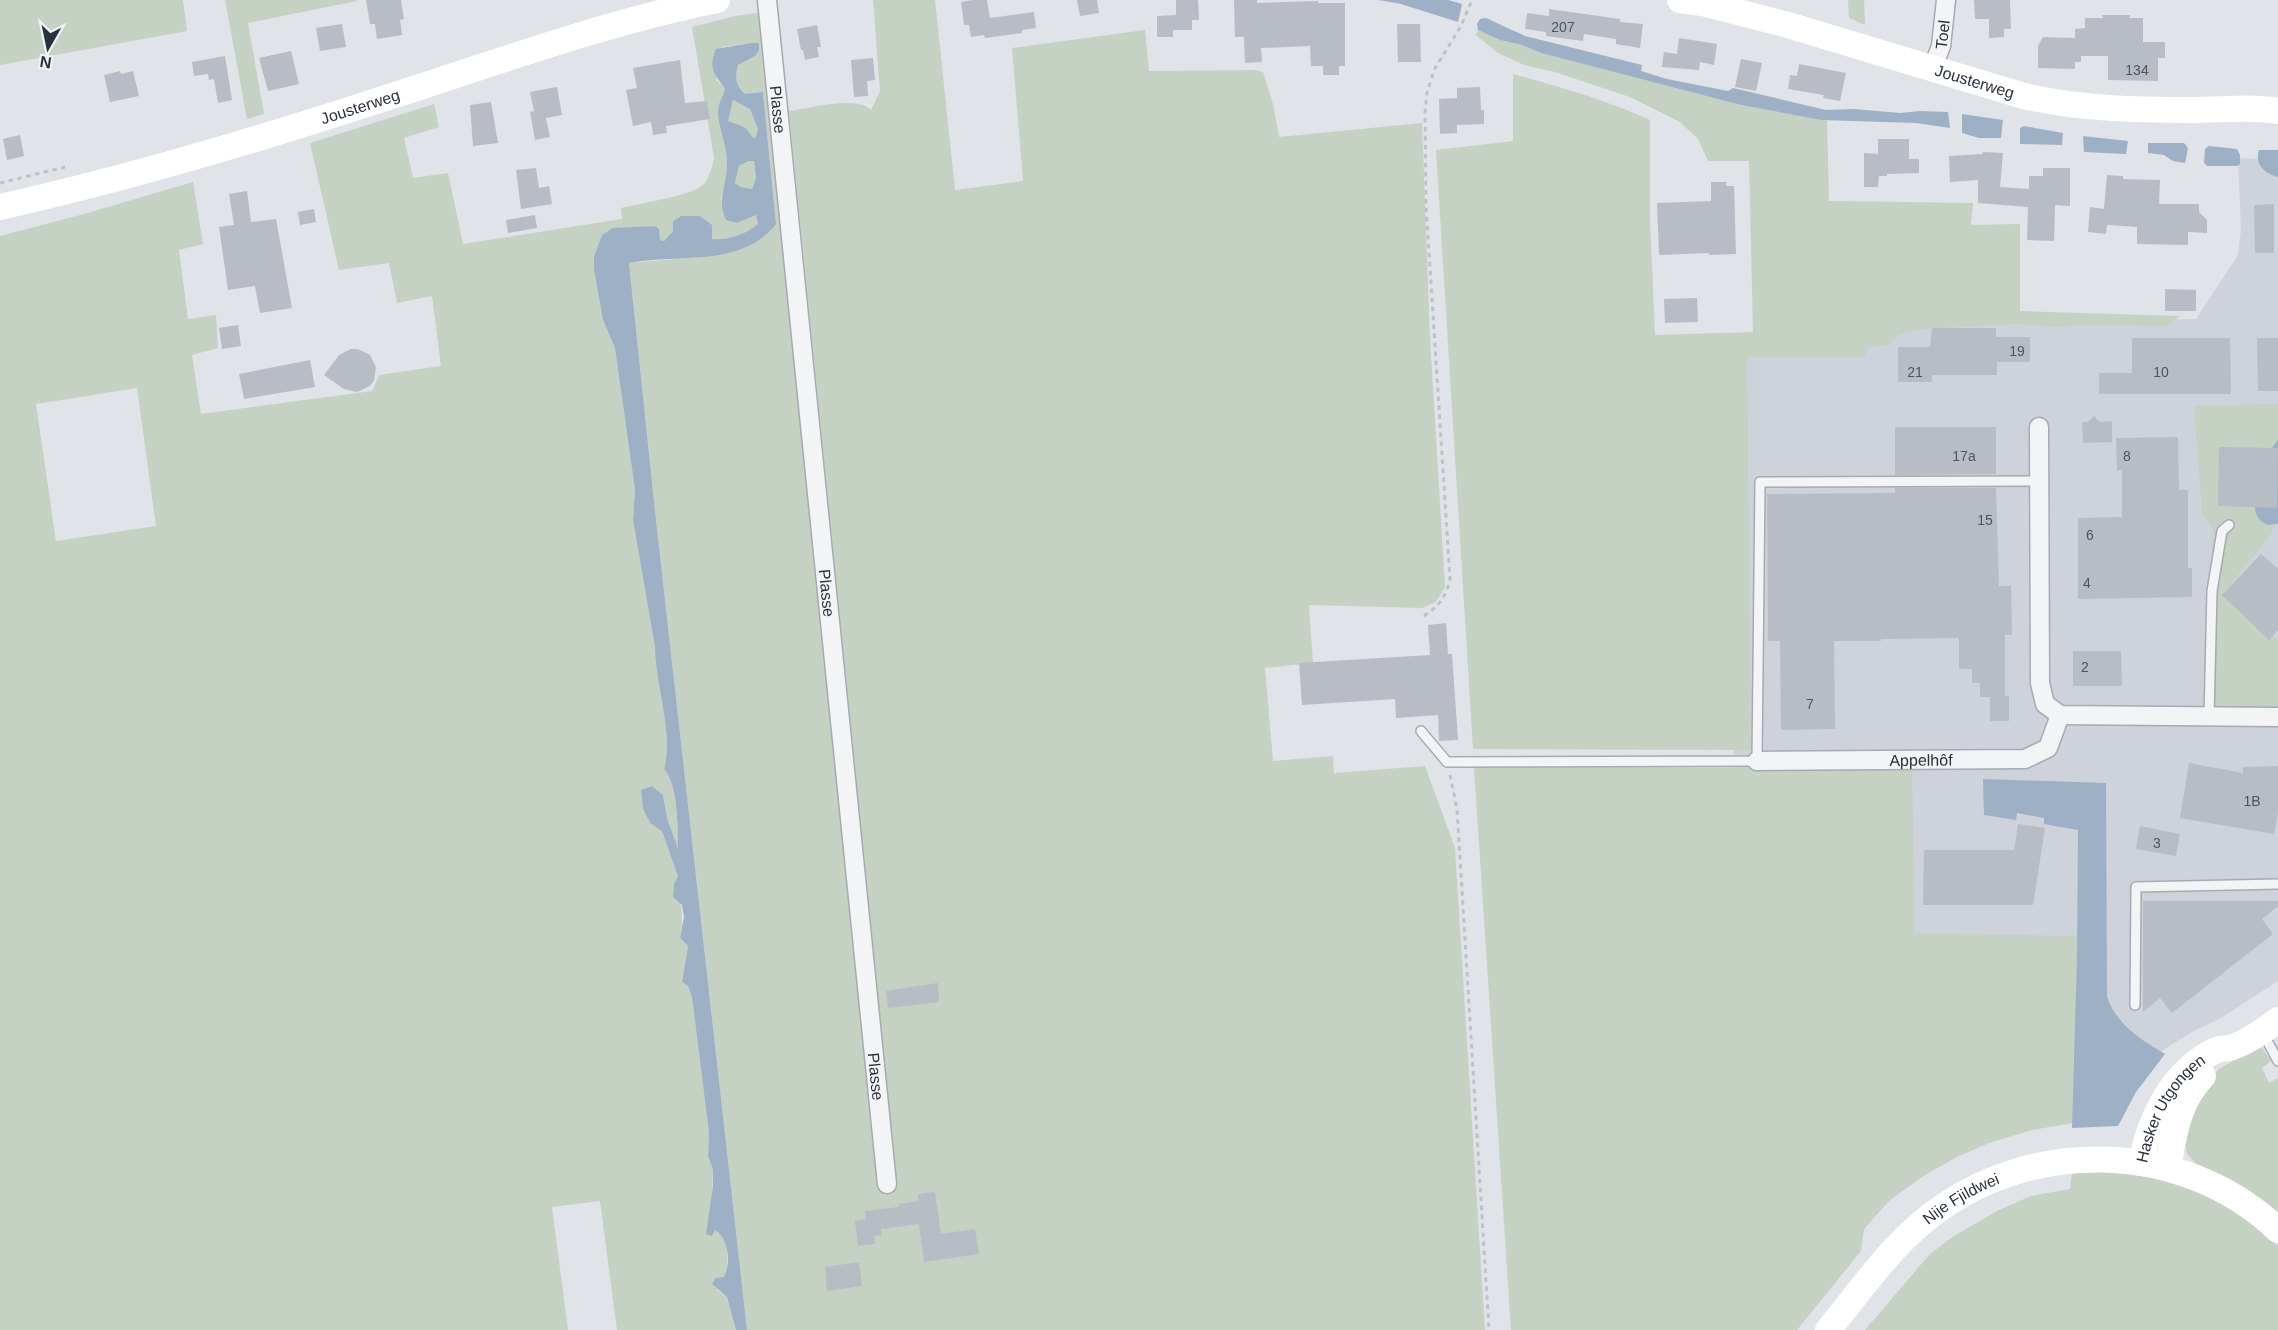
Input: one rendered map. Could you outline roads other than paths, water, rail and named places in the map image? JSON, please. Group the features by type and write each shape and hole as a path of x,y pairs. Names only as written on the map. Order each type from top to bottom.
{"street":[{"name":"Jousterweg","path":"0,207 64,193 206,155 590,32 663,11 717,0"},
{"name":"Plasse","path":"767,0 887,1184"},
{"name":"Jousterweg","path":"1680,0 1741,12 1933,67 2024,96 2082,107 2140,110 2278,111"},
{"name":"Toel","path":"1933,67 1941,46 1946,0"},
{"path":"2039,427 2040,683 2045,704 2060,715 2278,717"},
{"name":"Appelhôf","path":"1756,761 2025,759 2048,748 2060,715"},
{"name":"Hasker Utgongen","path":"2270,1026 2230,1048 2219,1048 2201,1059 2180,1078 2169,1091 2147,1134 2141,1163 2168,1168 2226,1192 2278,1230"},
{"name":"Hasker Utgongen","path":"2168,1168 2176,1121 2185,1100 2200,1079 2224,1058 2230,1048"},
{"name":"Nije Fjildwei","path":"1828,1330 1906,1237 1945,1205 1977,1186 2018,1170 2060,1161 2098,1158 2141,1163"}],"lane":[{"path":"1421,731 1448,762 1756,761 1760,482 2040,481"},
{"path":"2209,716 2212,591 2222,531 2229,525"},
{"path":"2135,1005 2136,887 2278,884"},
{"path":"2270,1026 2278,1061"}],"water":[{"path":"1378,0 1448,0 1462,4 1458,22 1401,4"},
{"path":"1486,18 1525,36 1642,65 1641,71 1667,79 1728,91 1733,88 1826,110 1948,112 1950,128 1916,123 1821,120 1741,105 1541,53 1522,45 1500,40 1478,30 1477,24 1480,19"},
{"path":"759,43 759,50 755,56 738,65 736,78 739,88 745,94 763,92 776,224 762,238 745,248 727,253 707,257 629,263 747,1330 736,1330 727,1297 712,1284 716,1278 724,1277 728,1259 726,1245 720,1234 715,1230 712,1236 706,1234 713,1170 708,1156 709,1133 692,997 688,986 682,982 688,946 680,938 684,917 682,905 673,897 674,884 678,876 662,831 651,824 643,809 641,790 652,786 663,795 667,818 678,849 675,796 669,776 664,769 666,725 633,520 635,490 615,348 603,320 594,269 594,257 602,235 613,228 655,226 659,229 660,240 664,241 673,231 673,221 681,216 700,216 712,225 712,239 736,236 758,224 756,215 737,223 726,220 723,213 722,198 727,161 718,111 725,89 713,71 712,61 716,49","holes":["733,100 750,109 758,129 756,137 753,138 742,126 728,121","754,161 756,178 752,189 735,183 739,166"]},
{"path":"1962,114 2003,120 2001,138 1979,138 1962,133"},
{"path":"2024,126 2063,133 2062,145 2020,144 2020,128"},
{"path":"2083,136 2128,141 2126,154 2084,152"},
{"path":"2148,143 2184,143 2188,148 2185,163 2173,161 2164,155 2148,153"},
{"path":"2209,146 2237,149 2240,164 2237,166 2207,166 2204,163 2205,149"},
{"path":"2259,150 2278,150 2278,177 2259,164"},
{"path":"2278,440 2278,524 2269,525 2258,517 2255,503 2263,470"},
{"path":"1983,779 2106,783 2107,997 2123,1024 2165,1054 2136,1092 2118,1126 2072,1128 2078,830 2044,824 2044,818 2017,813 2016,820 1984,815"}]}
